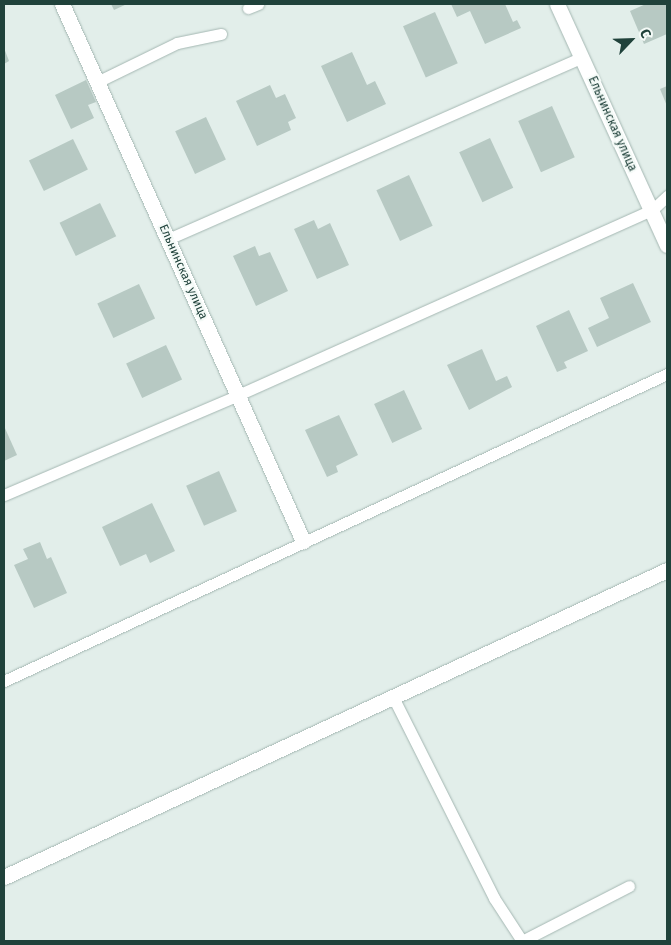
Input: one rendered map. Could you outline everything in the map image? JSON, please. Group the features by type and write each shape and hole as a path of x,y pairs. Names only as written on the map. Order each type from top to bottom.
{"street":[{"name":"Ельнинская улица","path":"62,4 303,541"},
{"name":"Ельнинская улица","path":"557,4 667,245"},
{"path":"4,877 667,570"}],"lane":[{"path":"97,82 177,43 221,34"},
{"path":"168,239 582,57"},
{"path":"4,495 238,396 652,210 667,196"},
{"path":"4,681 667,374"},
{"path":"393,697 494,898 523,941 629,886"}],"building":[{"path":"111,4 127,4 114,10"},
{"path":"451,4 505,4 513,22 517,20 521,28 485,44 470,11 457,17"},
{"path":"646,4 667,4 667,34 644,44 630,11"},
{"path":"435,12 458,63 426,77 403,26"},
{"path":"4,48 9,61 4,64"},
{"path":"352,52 367,85 375,81 386,104 347,122 321,66"},
{"path":"86,80 96,102 88,105 94,118 71,129 55,95"},
{"path":"270,85 276,98 285,94 296,118 288,122 291,130 257,146 236,101"},
{"path":"667,86 667,106 660,89"},
{"path":"552,106 575,157 541,172 518,121"},
{"path":"206,117 226,160 195,174 175,131"},
{"path":"490,138 513,188 482,202 459,152"},
{"path":"73,139 88,170 44,191 29,160"},
{"path":"409,175 433,226 400,241 376,190"},
{"path":"100,203 116,236 76,256 60,223"},
{"path":"314,220 318,229 330,223 349,265 317,279 294,229"},
{"path":"255,246 259,256 270,252 288,291 256,306 233,256"},
{"path":"633,283 651,322 597,347 588,328 609,318 600,298"},
{"path":"139,284 155,318 113,338 97,303"},
{"path":"569,310 588,351 564,362 567,368 557,372 536,326"},
{"path":"166,345 182,379 142,398 126,364"},
{"path":"482,349 496,381 507,376 512,387 469,410 447,365"},
{"path":"404,390 422,429 392,443 374,404"},
{"path":"339,415 358,455 336,466 338,472 327,477 305,430"},
{"path":"4,426 17,455 4,461"},
{"path":"219,471 237,511 204,526 186,486"},
{"path":"152,503 175,551 150,563 146,554 120,566 102,527"},
{"path":"40,542 47,559 51,557 67,593 34,608 14,565 28,559 23,549"}]}
